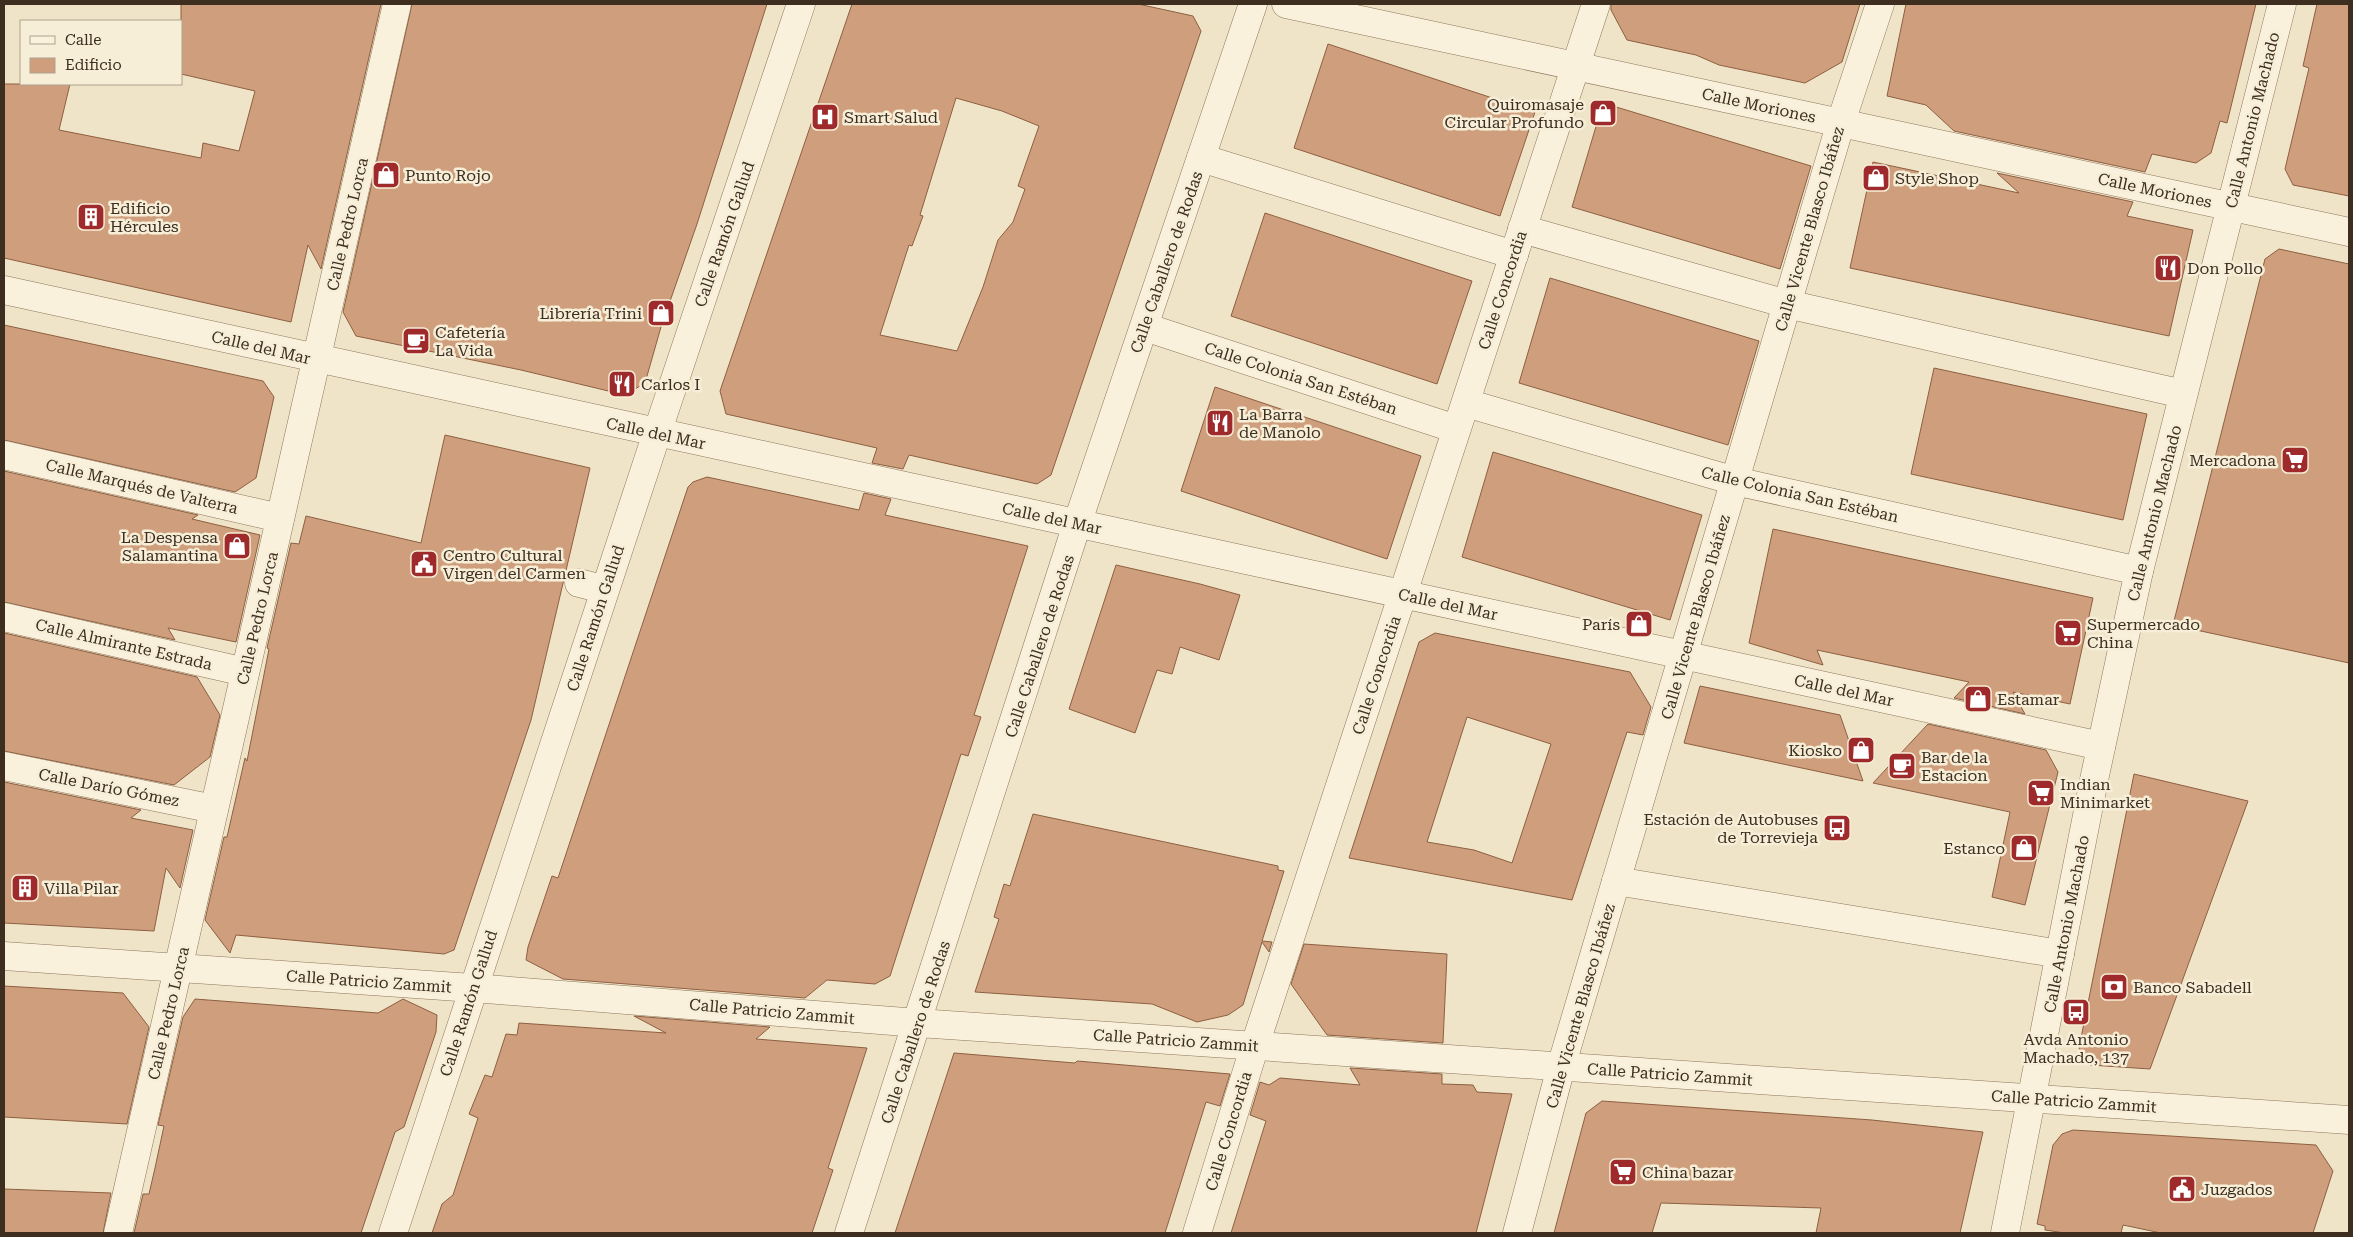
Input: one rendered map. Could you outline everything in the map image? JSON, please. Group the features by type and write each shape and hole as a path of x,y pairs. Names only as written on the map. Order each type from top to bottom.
{"street":[{"name":"Calle Pedro Lorca","path":"118,1233 397,4"},
{"name":"Calle Ramón Gallud","path":"393,1233 657,433 802,4"},
{"name":"Calle Caballero de Rodas","path":"850,1233 1077,524 1253,4"},
{"name":"Calle Moriones","path":"1286,4 2349,232"},
{"name":"Calle Concordia","path":"1197,1233 1254,1044 1596,4"},
{"name":"Calle Vicente Blasco Ibáñez","path":"1517,1233 1560,1067 1684,655 1840,122 1880,4"},
{"name":"Calle Antonio Machado","path":"2005,1233 2101,746 2139,571 2282,4"},
{"path":"1201,158 1514,255"},
{"path":"1522,229 1787,304 2183,394"},
{"name":"Calle del Mar","path":"4,290 2101,746"},
{"name":"Calle Colonia San Estéban","path":"1145,327 1456,429"},
{"name":"Calle Colonia San Estéban","path":"1466,403 1735,481 2139,571"},
{"path":"561,723 555,700 585,585 630,464 657,433"},
{"name":"Calle Marqués de Valterra","path":"4,455 280,518"},
{"name":"Calle Almirante Estrada","path":"4,617 245,672"},
{"name":"Calle Darío Gómez","path":"4,766 214,809"},
{"path":"1616,880 2060,954"},
{"name":"Calle Patricio Zammit","path":"4,956 473,988 918,1023 1254,1044 1560,1067 2349,1120"}],"building":[{"path":"181,4 381,4 321,269 308,245 291,322 4,258 4,84 70,85 59,130 201,158 203,143 239,151 255,91 182,74"},
{"path":"412,4 767,4 697,224 661,327 645,383 625,395 521,370 356,336 343,312"},
{"path":"852,4 1138,4 1193,16 1201,31 1051,475 1037,484 909,455 903,469 872,463 877,448 726,414 720,391","holes":["956,98 1002,111 1039,126 1018,186 1025,189 1013,222 998,240 983,287 957,351 880,335 909,245 912,246 923,216 920,215"]},
{"path":"1611,4 1860,4 1842,62 1805,83 1719,65 1696,55 1627,40 1611,10"},
{"path":"1906,4 2256,4 2227,123 2220,121 2211,153 2196,163 2152,154 2145,172 1954,131 1926,105 1887,96"},
{"path":"2317,4 2349,4 2349,196 2293,185 2285,169 2309,68 2303,66"},
{"path":"1328,44 1535,112 1500,216 1294,148"},
{"path":"1603,103 1811,166 1780,269 1572,207"},
{"path":"1873,162 2019,193 1997,173 2133,202 2127,216 2193,230 2169,336 1850,268"},
{"path":"1265,213 1472,281 1437,384 1231,316"},
{"path":"2279,249 2349,264 2349,663 2173,625 2265,259"},
{"path":"1550,278 1759,341 1728,445 1519,383"},
{"path":"4,325 263,381 274,397 256,478 235,492 4,440"},
{"path":"1934,368 2147,414 2123,520 1911,474"},
{"path":"1215,387 1421,456 1387,559 1181,491"},
{"path":"445,435 590,468 531,720 454,950 444,954 236,935 230,953 205,920 245,758 247,761 269,649 267,648 291,543 299,544 306,516 421,543"},
{"path":"1493,452 1702,515 1670,620 1462,557"},
{"path":"4,471 198,515 192,519 260,535 236,642 168,628 175,640 4,602"},
{"path":"707,477 859,510 864,493 891,499 885,515 1028,546 974,715 981,717 968,756 961,754 890,976 875,984 827,980 805,998 563,979 526,960 528,947 552,876 558,878 688,487 693,482"},
{"path":"1773,529 2093,598 2070,704 2013,692 2025,714 1954,698 1969,682 1817,650 1823,665 1749,643"},
{"path":"1116,565 1240,595 1219,660 1180,647 1172,674 1157,670 1135,733 1069,709"},
{"path":"4,633 197,677 220,715 210,757 174,785 4,751"},
{"path":"1435,633 1630,672 1651,707 1643,735 1627,732 1572,900 1349,858 1419,642","holes":["1467,717 1551,744 1512,863 1474,850 1427,842"]},
{"path":"1700,686 1840,715 1863,781 1684,743"},
{"path":"1928,724 2046,750 2058,772 2025,905 1992,897 2010,812 1873,783"},
{"path":"2134,774 2248,801 2150,1069 2090,1065 2079,1048"},
{"path":"4,782 141,810 131,818 193,830 180,888 166,868 154,931 4,923"},
{"path":"1033,814 1278,866 1278,870 1284,871 1262,941 1272,942 1269,952 1262,942 1243,1005 1228,1015 1197,1022 1152,1004 975,992 999,919 994,917 1004,884 1010,886"},
{"path":"1304,944 1447,954 1443,1043 1327,1035 1291,984"},
{"path":"4,986 123,993 149,1027 127,1124 4,1117"},
{"path":"195,999 378,1013 403,999 437,1015 436,1032 404,1127 395,1132 361,1233 134,1233 143,1194 149,1194 155,1168 164,1126 158,1125 183,1017"},
{"path":"634,1016 770,1027 756,1039 867,1048 828,1168 833,1170 812,1233 432,1233 442,1204 453,1195 478,1118 469,1114 485,1075 492,1077 506,1034 517,1035 519,1023 666,1033"},
{"path":"954,1053 1230,1074 1220,1106 1206,1102 1165,1233 895,1233"},
{"path":"1350,1068 1442,1074 1442,1084 1473,1085 1477,1092 1512,1094 1476,1233 1231,1233 1266,1121 1250,1115 1260,1082 1269,1085 1280,1078 1360,1085"},
{"path":"1602,1101 1872,1120 1983,1132 1960,1233 1816,1233 1821,1208 1661,1203 1652,1233 1554,1233 1586,1113"},
{"path":"2073,1130 2316,1145 2333,1171 2313,1233 2161,1233 2123,1225 2121,1233 2065,1233 2045,1230 2045,1226 2037,1224 2053,1145 2062,1134"},
{"path":"4,1189 111,1193 103,1233 4,1233"}],"place":[{"name":"Quiromasaje Circular Profundo","path":"1603,113"},
{"name":"Smart Salud","path":"825,117"},
{"name":"Punto Rojo","path":"386,175"},
{"name":"Style Shop","path":"1876,178"},
{"name":"Edificio Hércules","path":"91,217"},
{"name":"Don Pollo","path":"2168,268"},
{"name":"Librería Trini","path":"661,313"},
{"name":"Cafetería La Vida","path":"416,341"},
{"name":"Carlos I","path":"622,384"},
{"name":"La Barra de Manolo","path":"1220,423"},
{"name":"Mercadona","path":"2295,460"},
{"name":"La Despensa Salamantina","path":"237,546"},
{"name":"Centro Cultural Virgen del Carmen","path":"424,564"},
{"name":"París","path":"1639,624"},
{"name":"Supermercado China","path":"2068,633"},
{"name":"Estamar","path":"1978,699"},
{"name":"Kiosko","path":"1861,750"},
{"name":"Bar de la Estacion","path":"1902,766"},
{"name":"Indian Minimarket","path":"2041,793"},
{"name":"Estación de Autobuses de Torrevieja","path":"1837,828"},
{"name":"Estanco","path":"2024,848"},
{"name":"Villa Pilar","path":"25,888"},
{"name":"Banco Sabadell","path":"2114,987"},
{"name":"Avda Antonio Machado, 137","path":"2076,1012"},
{"name":"China bazar","path":"1623,1172"},
{"name":"Juzgados","path":"2182,1189"}]}
